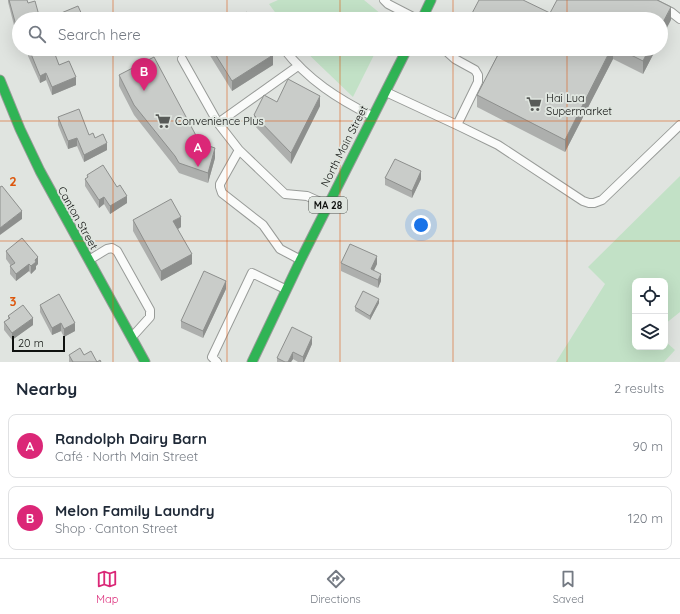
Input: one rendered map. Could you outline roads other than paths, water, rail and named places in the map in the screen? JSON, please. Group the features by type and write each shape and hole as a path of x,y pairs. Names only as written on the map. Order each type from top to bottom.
{"main road":[{"path":"425,12 431,0"},
{"name":"North Main Street","path":"252,362 372,116 403,56"},
{"name":"Canton Street","path":"0,80 20,129 40,171 88,261 145,362"}],"lane":[{"path":"384,0 388,4 403,12"},
{"path":"647,0 671,12 680,19"},
{"path":"290,56 314,81 332,94 372,116"},
{"path":"452,56 475,70 478,75 478,82 457,124"},
{"path":"182,59 218,123 239,150 285,194 307,196 328,206"},
{"path":"218,123 298,66"},
{"path":"385,92 457,124 498,145 583,201 589,203 602,200 680,125"},
{"path":"239,150 220,184 222,193 263,225 280,249 301,260"},
{"path":"88,261 107,249 112,248 116,251 150,310 150,317 132,338"},
{"path":"217,362 212,357 252,273 286,290"}],"place":[{"name":"Melon Family Laundry","path":"144,91"},
{"name":"Hai Lua Supermarket","path":"534,104"},
{"name":"Convenience Plus","path":"163,121"},
{"name":"Randolph Dairy Barn","path":"198,167"}]}
